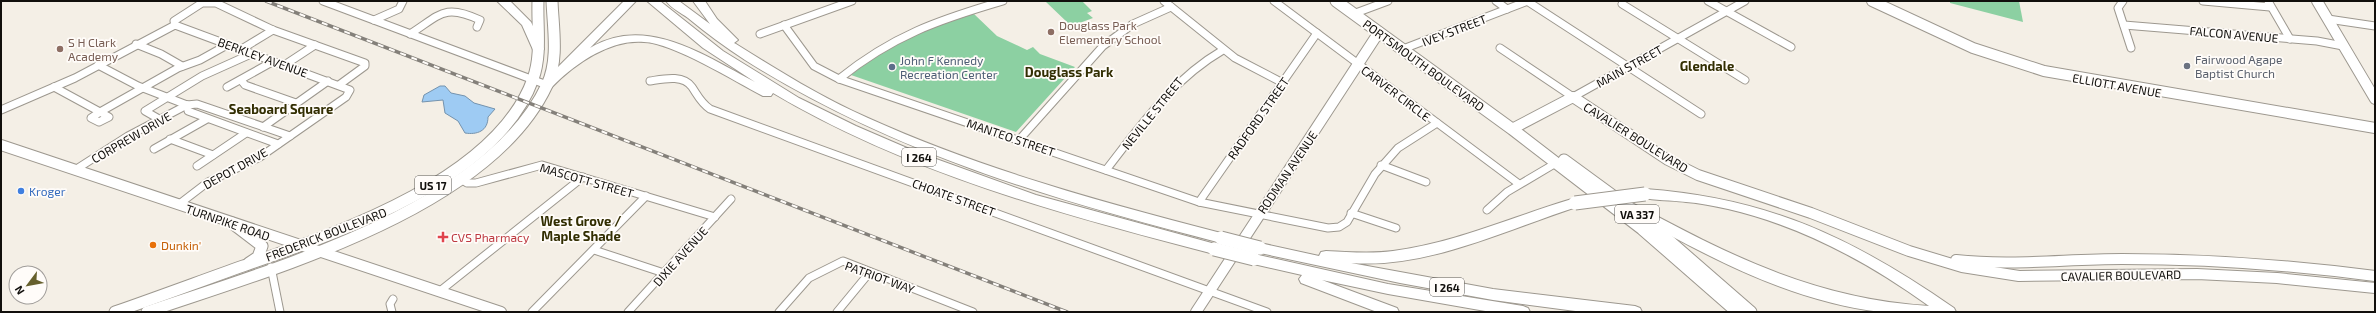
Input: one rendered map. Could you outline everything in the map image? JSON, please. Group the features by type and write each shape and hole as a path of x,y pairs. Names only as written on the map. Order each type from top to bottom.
{"highway":[{"path":"503,1 527,24 538,49"},
{"path":"547,85 630,1"},
{"name":"I 264","path":"672,1 732,48 796,87 898,136 963,161 1218,244"},
{"path":"699,1 723,31 788,78 796,87"},
{"name":"I 264","path":"653,2 698,38 742,69 801,104 872,138 1024,194 1108,221 1218,244 1396,291 1523,312"},
{"path":"563,70 588,53 611,42 637,38 654,39 675,46 820,118 872,138"},
{"path":"1257,254 1349,258 1413,254 1456,245 1575,203 1645,194 1678,196 1727,203 1790,222 1864,257 1949,312"},
{"path":"1625,205 1718,255 1777,280 1840,299 1921,311 1942,312"},
{"path":"1257,254 1392,312"},
{"name":"I 264","path":"1257,254 1436,286 1535,301 1635,312"}],"main road":[{"name":"FREDERICK BOULEVARD","path":"147,312 243,266 300,246 383,213 449,174 502,129 520,104 533,80 538,49 538,1"},
{"name":"FREDERICK BOULEVARD","path":"115,312 168,303 316,251 398,217 461,179 509,138 528,115 547,85 553,54 552,1"},
{"name":"PORTSMOUTH BOULEVARD","path":"1336,1 1512,129 1523,139 1642,229 1737,312"},
{"name":"PORTSMOUTH BOULEVARD","path":"1512,129 1527,136 1625,205 1691,258 1752,312"},
{"path":"232,223 259,242 262,246 258,257 243,266"}],"street":[{"path":"323,1 335,3 410,34 547,85"},
{"path":"374,20 399,9 403,1"},
{"path":"760,34 852,1"},
{"path":"839,79 879,48 912,31 947,17 1003,1"},
{"path":"1164,1 1223,50 1255,72 1283,82"},
{"name":"CARVER CIRCLE","path":"1274,1 1519,184"},
{"path":"1353,14 1388,1"},
{"path":"1496,1 1506,9"},
{"path":"1527,1 1701,114"},
{"name":"IVEY STREET","path":"1403,50 1527,1"},
{"path":"1708,1 1791,47"},
{"name":"MAIN STREET","path":"1512,129 1746,1"},
{"name":"ELLIOTT AVENUE","path":"1872,1 1973,48 2044,71 2122,86 2375,128"},
{"path":"2122,1 2118,8 2132,48"},
{"path":"2203,1 2269,4 2290,39"},
{"path":"2317,1 2375,98"},
{"path":"1,110 54,87 98,65 175,25 174,21 179,16 202,4 210,2 273,30 365,63 365,66 339,85"},
{"path":"1622,4 1745,80"},
{"path":"410,34 420,28 433,14 454,7 464,8 480,20 477,27"},
{"path":"1019,140 1112,38 1133,24 1171,7"},
{"path":"2328,19 2375,26"},
{"name":"BERKLEY AVENUE","path":"175,25 350,90"},
{"name":"MANTEO STREET","path":"784,25 814,66 839,79 1199,202 1259,215 1333,228 1343,225 1381,165 1409,140 1437,123"},
{"name":"FALCON AVENUE","path":"2124,25 2290,39 2344,46"},
{"path":"240,50 273,30"},
{"name":"RODMAN AVENUE","path":"1196,312 1379,32"},
{"name":"RADFORD STREET","path":"1199,202 1317,33"},
{"path":"136,44 162,54 182,66"},
{"path":"54,87 100,112 182,66 200,60 227,45"},
{"path":"284,66 315,45"},
{"name":"CAVALIER BOULEVARD","path":"1500,48 1682,168 1714,181 1804,211 1872,237 1962,267 2000,274 2035,277 2109,273 2197,274 2277,278 2375,288"},
{"name":"NEVILLE STREET","path":"1106,170 1179,79 1198,64 1223,50"},
{"path":"160,119 145,111 202,76 251,54"},
{"path":"227,87 272,62"},
{"path":"98,65 142,88 187,105 197,104 290,136"},
{"name":"CHOATE STREET","path":"650,81 666,79 686,82 692,87 699,101 710,109 1267,312"},
{"path":"241,80 245,84 296,104"},
{"path":"263,126 328,81"},
{"name":"DEPOT DRIVE","path":"178,205 208,182 253,161 346,97 350,90"},
{"path":"187,105 188,111 278,144"},
{"name":"CORPREW DRIVE","path":"75,170 128,136 187,105"},
{"path":"154,149 207,119"},
{"path":"197,166 246,133"},
{"path":"170,139 213,155"},
{"name":"TURNPIKE ROAD","path":"1,145 501,312"},
{"path":"1487,210 1519,184 1556,163"},
{"name":"MASCOTT STREET","path":"461,179 468,184 478,184 536,165 583,177 715,217"},
{"path":"1381,165 1426,182"},
{"path":"440,291 583,177"},
{"path":"532,312 646,196"},
{"name":"DIXIE AVENUE","path":"628,312 731,199"},
{"path":"1351,213 1396,228"},
{"name":"CAVALIER BOULEVARD","path":"1872,237 1955,260 1986,264 2115,259 2207,260 2299,266 2375,276"},
{"path":"594,250 664,273"},
{"name":"PATRIOT WAY","path":"779,312 809,278 831,266 843,262 973,312"},
{"path":"2023,262 2035,277"},
{"path":"271,267 280,312"},
{"path":"837,312 870,272"},
{"path":"392,312 390,304 393,299"}],"green space":[{"path":"1082,1 1092,11 1087,13 1093,18 1066,28 1063,26 1068,23 1046,2"},
{"path":"1950,1 2019,1 2023,22 1950,3"},
{"path":"974,14 997,36 1027,50 1033,47 1040,54 1075,67 1016,132 851,75 879,55 909,38"}],"water":[{"path":"440,86 445,86 451,93 465,96 474,103 495,109 488,117 488,122 484,129 478,133 465,133 458,121 445,113 443,100 422,102 424,95"}],"railway":[{"path":"266,1 1067,312"}],"place":[{"name":"Douglass Park Elementary School","path":"1051,32"},
{"name":"S H Clark Academy","path":"60,49"},
{"name":"Fairwood Agape Baptist Church","path":"2187,66"},
{"name":"John F Kennedy Recreation Center","path":"892,67"},
{"name":"Kroger","path":"21,191"},
{"name":"CVS Pharmacy","path":"443,237"},
{"name":"Dunkin'","path":"153,245"}],"district":[{"name":"Glendale","path":"1707,66"},
{"name":"Douglass Park","path":"1069,72"},
{"name":"Seaboard Square","path":"281,109"},
{"name":"West Grove / Maple Shade","path":"581,228"}]}
